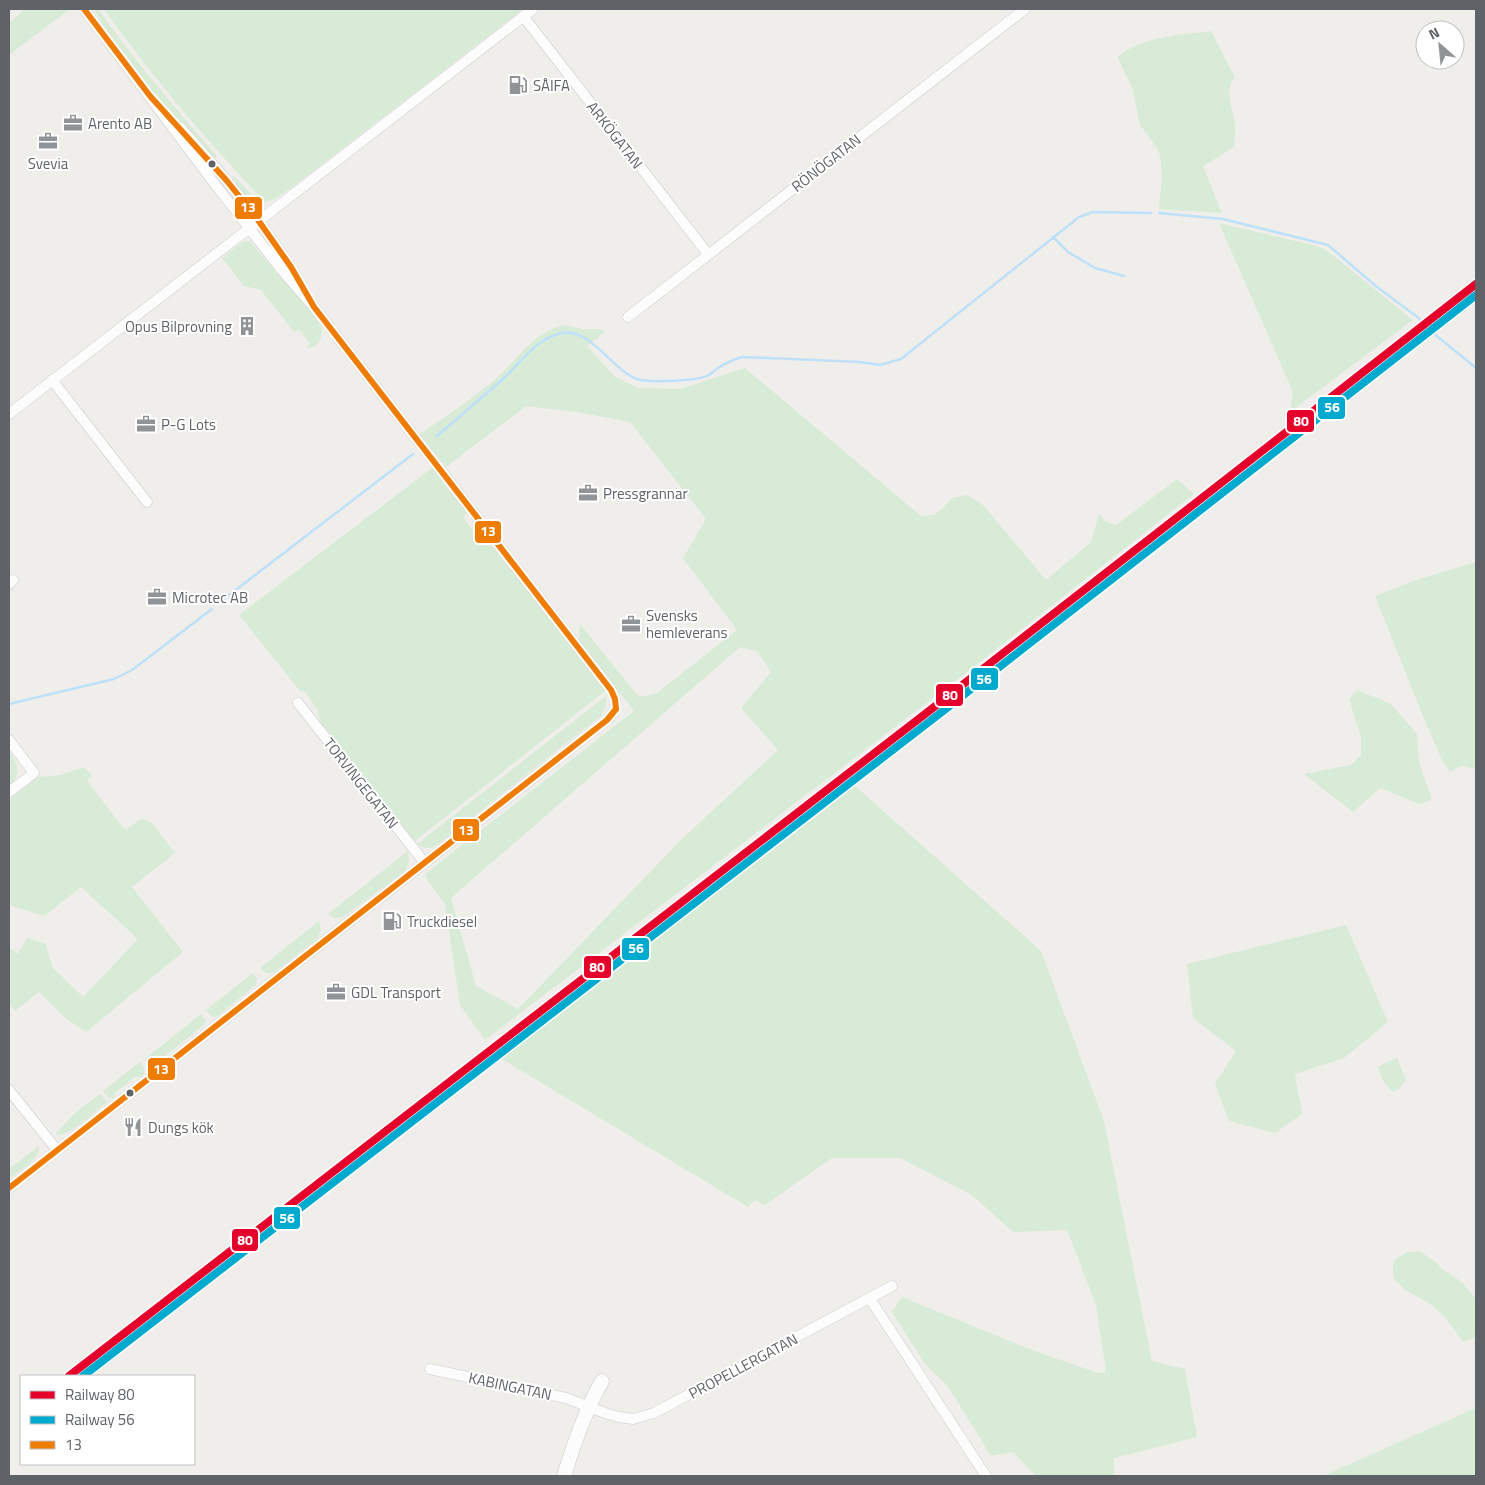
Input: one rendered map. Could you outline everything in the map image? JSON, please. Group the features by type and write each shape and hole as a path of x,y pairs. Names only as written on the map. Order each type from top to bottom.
{"street":[{"path":"9,1188 607,720 616,709 615,699 611,690 314,307 285,274 84,9"},
{"path":"9,414 533,9"},
{"name":"RÖNÖGATAN","path":"628,317 1025,9"},
{"name":"ARKÖGATAN","path":"523,16 708,254"},
{"path":"150,96 212,164 258,220 282,252 314,307"},
{"path":"52,380 147,502"},
{"name":"TORVINGEGATAN","path":"298,703 425,863"},
{"path":"9,740 34,773 9,792"},
{"path":"9,1090 57,1150"},
{"name":"PROPELLERGATAN","path":"589,1406 610,1415 633,1419 654,1413 892,1286"},
{"path":"870,1299 986,1476"},
{"name":"KABINGATAN","path":"430,1369 566,1398 589,1406"},
{"path":"564,1476 589,1406 602,1381"}],"green space":[{"path":"24,9 70,9 9,55 9,23"},
{"path":"94,9 98,9 126,47 217,156 215,158 191,134 131,64 117,46"},
{"path":"104,9 523,9 299,182 275,199 265,202 181,108"},
{"path":"1211,31 1235,78 1231,83 1229,94 1235,123 1234,147 1203,166 1222,213 1159,209 1162,177 1160,155 1140,125 1132,87 1117,57 1127,50 1150,41 1174,35"},
{"path":"233,175 259,203 243,193 232,177"},
{"path":"1219,223 1325,249 1413,320 1290,412 1293,392"},
{"path":"250,241 279,276 282,276 321,325 321,337 314,346 306,348 310,344 299,329 294,332 261,290 244,286 222,258 243,242"},
{"path":"564,325 582,329 600,329 605,332 587,346 615,377 638,388 680,389 745,368 921,516 934,515 952,498 967,495 983,505 1046,580 1091,542 1099,514 1106,522 1116,525 1177,479 1194,494 963,675 485,1040 460,1005 445,904 429,883 425,874 634,711 579,640 580,624 638,696 657,693 737,630 683,558 706,519 630,422 577,412 526,406 446,467 420,434 462,406 501,374 536,339","holes":["740,647 757,651 771,672 741,708 778,750 682,839 518,1009 476,986 451,898"]},
{"path":"432,468 466,512 464,519 477,536 485,537 605,691 415,841 322,724 318,710 304,691 300,691 239,615"},
{"path":"1476,562 1476,769 1462,766 1450,772 1442,760 1422,714 1375,596 1416,580"},
{"path":"1357,690 1391,704 1417,734 1419,763 1432,799 1420,804 1380,788 1353,812 1304,774 1351,765 1361,755 1361,737 1349,699"},
{"path":"606,696 606,706 602,715 437,845 427,848 417,844"},
{"path":"9,751 15,760 17,774 9,786"},
{"path":"84,767 92,776 87,781 125,830 141,819 151,822 175,853 132,887 183,952 86,1032 64,1017 39,992 15,1011 9,1003 9,948 18,954 27,938 46,944 52,967 83,997 138,939 81,887 44,916 9,905 9,800 38,777 61,775"},
{"path":"855,786 1041,951 1104,1121 1152,1361 1185,1369 1197,1437 1114,1458 1114,1476 1036,1476 1013,1452 991,1456 947,1385 925,1364 892,1312 902,1297 1029,1349 1098,1373 1106,1372 1096,1305 1067,1230 1013,1232 972,1195 900,1158 832,1158 765,1205 755,1200 748,1207 500,1058 768,849"},
{"path":"408,851 409,862 405,871 343,917 334,918 328,914"},
{"path":"319,921 321,930 317,939 273,973 266,973 260,968"},
{"path":"1346,925 1388,1022 1344,1058 1295,1074 1302,1114 1275,1133 1229,1121 1215,1084 1236,1051 1193,1018 1187,964"},
{"path":"253,973 257,979 256,985 216,1017 211,1016 206,1010"},
{"path":"201,1014 206,1021 205,1024 155,1064 150,1065 145,1059"},
{"path":"1397,1058 1406,1079 1399,1089 1393,1092 1385,1084 1377,1067"},
{"path":"140,1062 145,1070 143,1075 135,1077 115,1093 115,1096 109,1098 103,1091"},
{"path":"100,1094 107,1102 84,1122 71,1130 58,1135 56,1133 75,1113"},
{"path":"39,1146 39,1151 34,1159 13,1176 9,1177 9,1169"},
{"path":"1408,1252 1421,1252 1463,1283 1476,1299 1476,1332 1474,1338 1463,1342 1445,1317 1430,1304 1404,1289 1393,1277 1394,1261"},
{"path":"1476,1408 1476,1476 1323,1476"}],"waterway":[{"path":"437,436 503,379 544,340 562,333 572,333 582,337 592,343 628,374 637,379 652,381 673,381 703,377 726,363 742,357 860,362 880,365 901,359 1079,217 1093,212 1151,213"},
{"path":"1159,213 1223,219 1328,245 1377,287 1420,319"},
{"path":"1053,237 1068,252 1095,268 1124,276"},
{"path":"1433,333 1476,368"},
{"path":"220,602 413,454"},
{"path":"9,704 114,679 132,670 212,609"}],"rail line":[{"name":"80","path":"70,1375 938,704 1476,284"},
{"name":"56","path":"84,1375 943,711 1476,295"}],"transit line":[{"name":"13","path":"84,9 150,96 227,181 258,220 291,267 314,307 611,690 615,699 616,709"},
{"name":"13","path":"9,1188 607,720 616,709"}],"place":[{"name":"SÅIFA","path":"518,85"},
{"name":"Arento AB","path":"73,123"},
{"name":"Svevia","path":"48,141"},
{"name":"Opus Bilprovning","path":"247,326"},
{"name":"P-G Lots","path":"146,424"},
{"name":"Pressgrannar","path":"588,493"},
{"name":"Microtec AB","path":"157,597"},
{"name":"Svensks hemleverans","path":"631,624"},
{"name":"Truckdiesel","path":"392,921"},
{"name":"GDL Transport","path":"336,992"},
{"name":"Dungs kök","path":"133,1127"}]}
